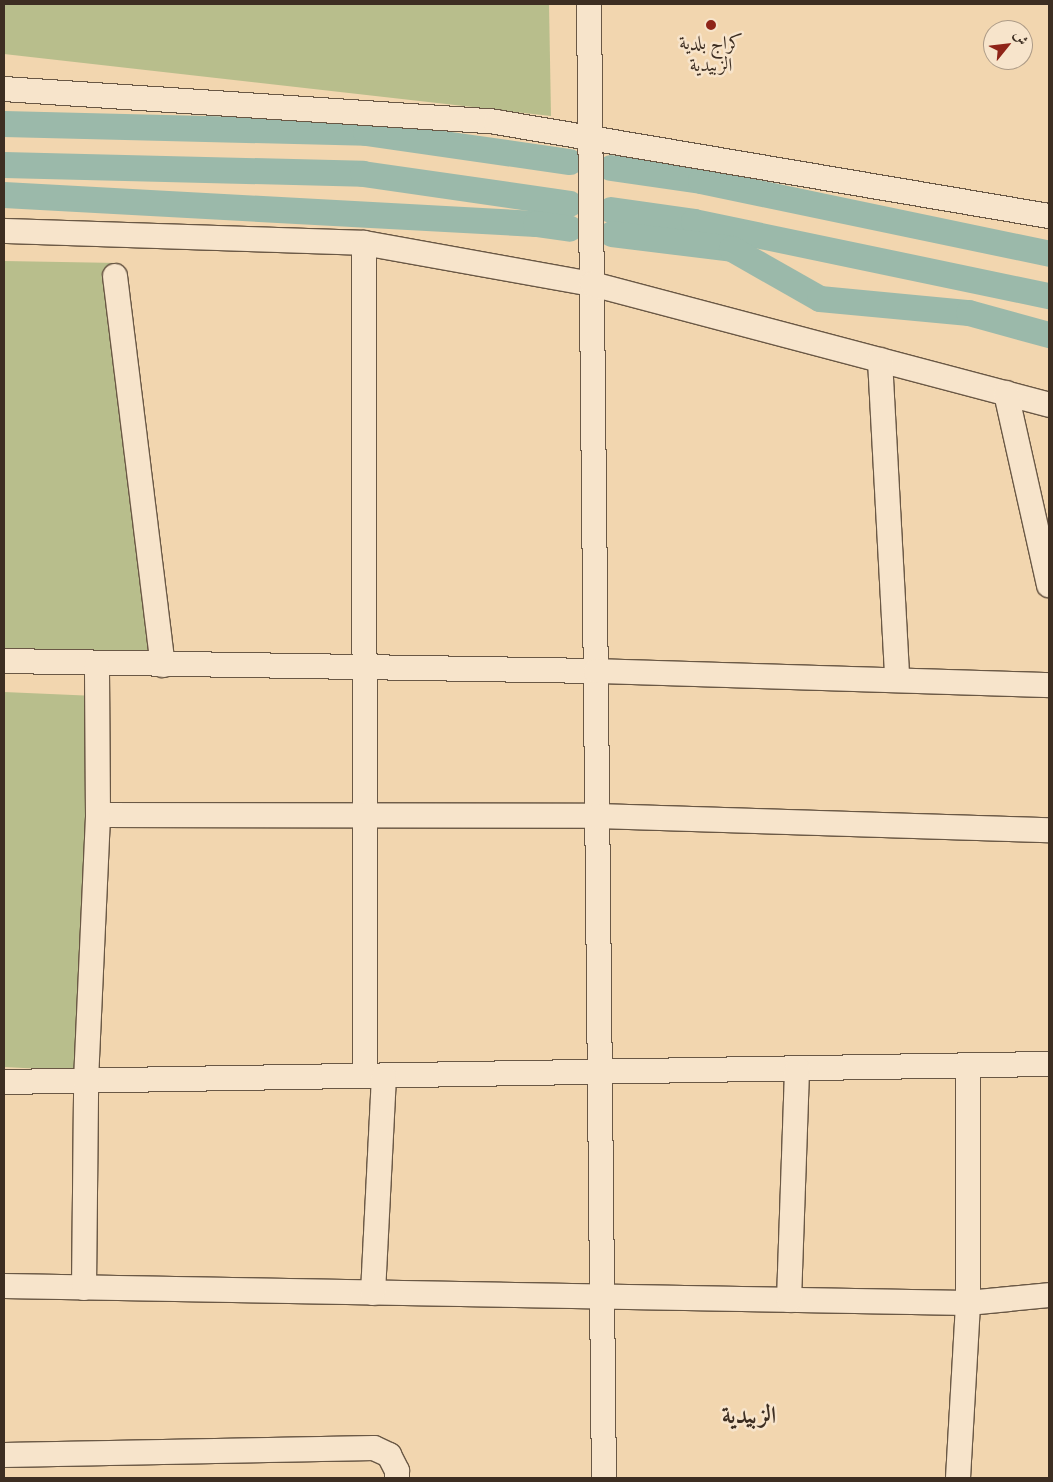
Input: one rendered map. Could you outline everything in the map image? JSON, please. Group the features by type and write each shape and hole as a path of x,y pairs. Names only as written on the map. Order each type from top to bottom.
{"street":[{"path":"589,4 604,1478"},
{"path":"4,88 496,122 1049,216"},
{"path":"4,231 364,243 592,284 1049,405"},
{"path":"364,243 364,813 374,1076 372,1293"},
{"path":"115,276 163,665"},
{"path":"880,360 896,680"},
{"path":"1006,393 1049,584"},
{"path":"4,661 596,671 1049,686"},
{"path":"84,1288 86,1081 98,815 97,664"},
{"path":"98,815 364,813 597,816 1049,830"},
{"path":"4,1082 1049,1064"},
{"path":"958,1478 968,1303 968,1066"},
{"path":"789,1300 797,1069"},
{"path":"4,1286 968,1303 1049,1295"},
{"path":"4,1455 374,1448 389,1455 397,1471 397,1478"}],"green space":[{"path":"4,4 549,4 551,116 4,54"},
{"path":"4,261 119,263 171,654 4,654"},
{"path":"4,692 96,696 82,1071 4,1067"}],"waterway":[{"path":"4,124 366,133 570,162"},
{"path":"4,165 363,174 570,204"},
{"path":"611,168 701,181 1049,254"},
{"path":"4,195 536,224 570,229"},
{"path":"611,210 694,222 1049,296"},
{"path":"612,234 732,249 820,299 969,313 1049,335"}],"place":[{"name":"كراج بلدية الزبيدية","path":"711,25"}],"district":[{"name":"الزبيدية","path":"749,1416"}]}
